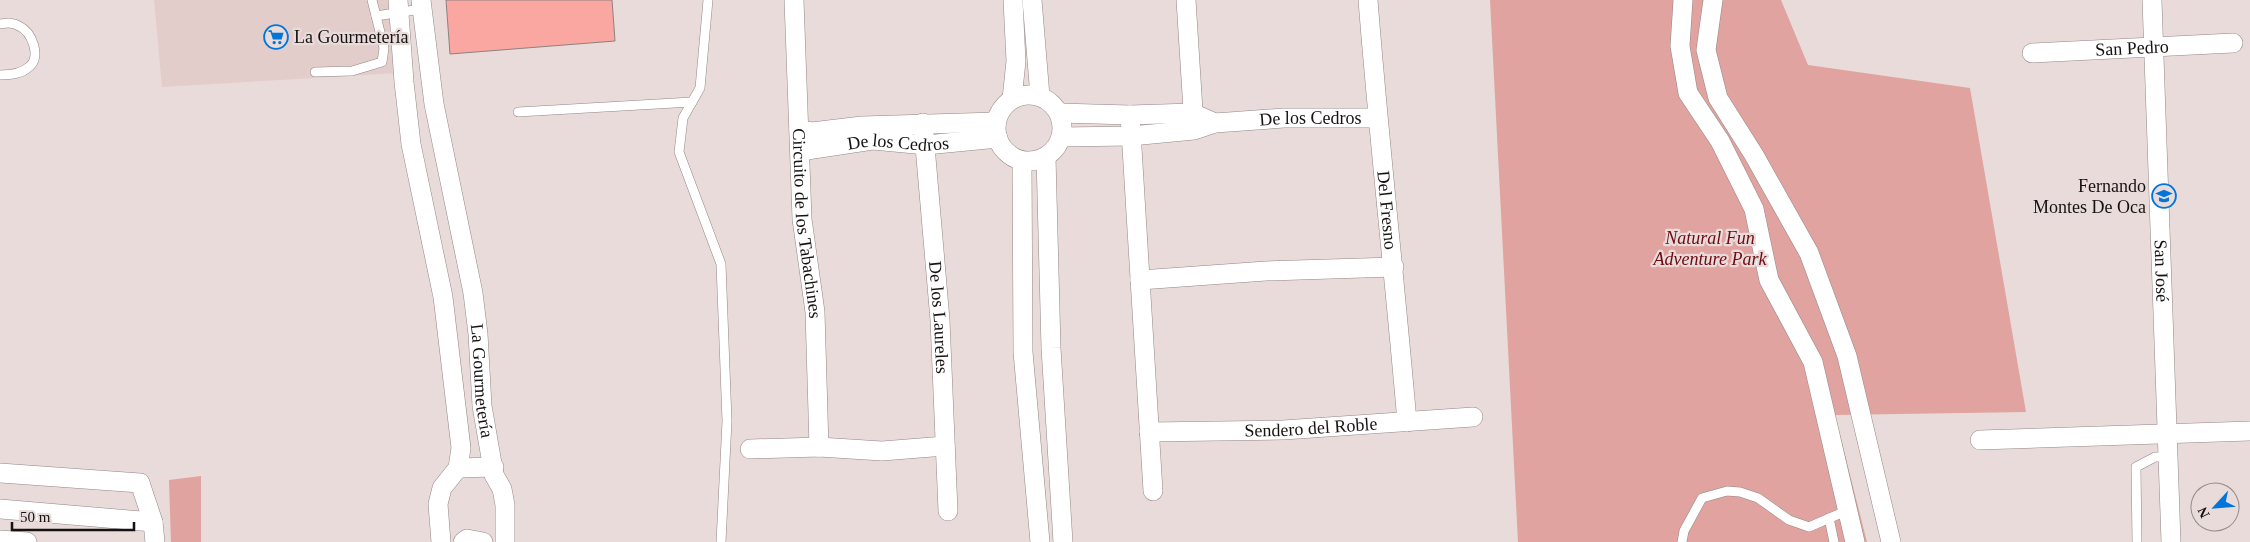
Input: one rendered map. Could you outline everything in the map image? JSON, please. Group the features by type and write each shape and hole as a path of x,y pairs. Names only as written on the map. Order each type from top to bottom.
{"street":[{"name":"Circuito de los Tabachines","path":"794,0 802,219 814,312 820,447"},
{"path":"1012,99 1016,61 1013,0"},
{"path":"1032,0 1040,96"},
{"path":"1186,0 1193,121"},
{"name":"Del Fresno","path":"1368,0 1377,118 1394,267 1407,422"},
{"path":"1683,0 1680,46 1688,93 1720,141 1754,209 1769,280 1813,362 1855,542"},
{"path":"1713,0 1706,50 1718,98 1754,155 1809,254 1847,356 1891,542"},
{"name":"San José","path":"2152,0 2170,542"},
{"name":"La Gourmetería","path":"421,4 434,104 473,293 478,334 482,406 494,475 502,490 505,505 505,542"},
{"name":"La Gourmetería","path":"398,7 411,144 443,296 451,353 461,448 458,468"},
{"name":"San Pedro","path":"2032,53 2233,43"},
{"path":"1025,95 1040,96 1052,103 1059,113 1063,126 1062,137 1056,149 1046,157 1030,162 1022,161 1014,158 1004,150 997,130 1001,110 1012,99 1025,95"},
{"name":"De los Cedros","path":"1059,113 1130,115 1214,123 1284,118 1377,118"},
{"path":"1130,115 1153,491"},
{"name":"De los Cedros","path":"1062,137 1131,136 1193,121"},
{"name":"De los Cedros","path":"799,130 812,132 862,126 899,126 924,123 997,130"},
{"name":"De los Laureles","path":"924,123 940,320 948,511"},
{"name":"De los Cedros","path":"800,151 873,140 926,146 997,130"},
{"path":"1046,157 1051,348 1063,542"},
{"path":"1022,161 1023,352 1040,542"},
{"path":"1140,280 1266,271 1394,267"},
{"name":"Sendero del Roble","path":"1150,432 1282,430 1473,417"},
{"path":"1980,440 2250,431"},
{"path":"750,450 820,447 882,451 945,446"},
{"path":"441,542 438,504 442,488 458,468 494,467"},
{"path":"0,472 140,483 153,522 155,542"},
{"path":"0,510 153,522"},
{"path":"463,542 467,539 483,542"},
{"path":"0,540 27,542"}],"lane":[{"path":"315,72 352,71 382,62 384,48 372,0"},
{"path":"708,0 700,88 683,118 679,152 721,264 727,421 721,542"},
{"path":"376,16 398,7 421,4"},
{"path":"0,24 11,22 27,31 34,44 35,54 32,65 25,70 13,74 0,75"},
{"path":"518,112 692,102"},
{"path":"2137,542 2136,467 2155,457 2168,457"},
{"path":"1682,542 1684,531 1702,498 1727,491 1758,498 1789,520 1809,527 1848,510"},
{"path":"1829,518 1834,542"}],"shaded area":[{"name":"La Gourmetería","path":"154,0 389,0 399,73 162,87"}],"green space":[{"name":"Natural Fun Adventure Park","path":"1490,0 1705,0 1704,6 1722,0 1781,0 1808,65 1970,88 2026,412 1835,415 1867,542 1518,542"},
{"path":"201,476 201,542 171,542 169,480"}],"building":[{"path":"446,0 612,0 615,41 450,54"}],"place":[{"name":"La Gourmetería","path":"276,37"},
{"name":"Fernando Montes De Oca","path":"2164,196"}]}
